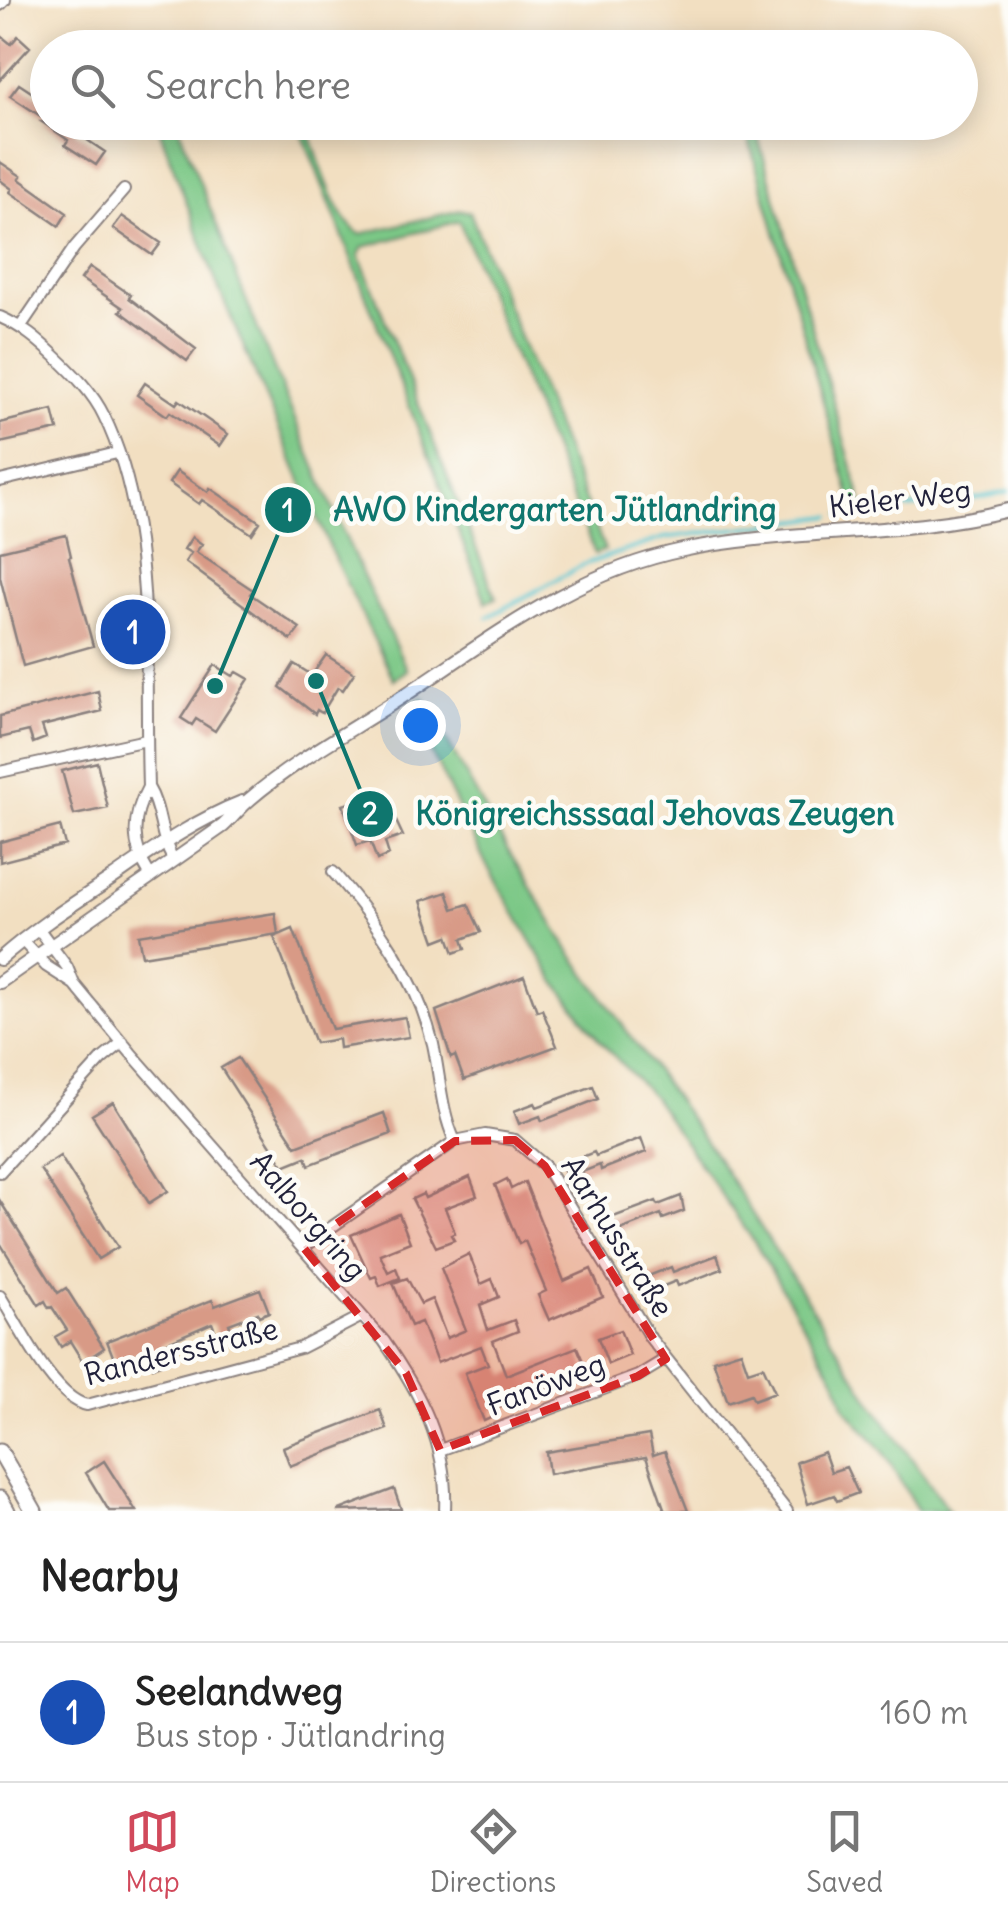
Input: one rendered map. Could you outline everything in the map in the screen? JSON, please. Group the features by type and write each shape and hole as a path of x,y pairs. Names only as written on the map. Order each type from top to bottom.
{"main road":[{"path":"0,1452 34,1511"},
{"path":"0,1499 7,1511"}],"street":[{"path":"21,326 74,248 124,190"},
{"path":"0,317 21,326 73,372 104,417 117,452 133,503 143,594 148,787 157,803 164,844 173,860"},
{"path":"0,480 117,452"},
{"name":"Kieler Weg","path":"249,799 554,597 638,562 710,545 944,521 1008,510"},
{"path":"0,772 146,740"},
{"path":"148,787 137,807 134,835 140,860 150,875"},
{"path":"0,959 38,928 164,844 217,812 249,799"},
{"path":"0,982 223,826 249,799"},
{"path":"303,1248 454,1141 428,1027 410,978 358,901 333,872"},
{"name":"Aalborgring","path":"38,928 68,967 74,984"},
{"name":"Aalborgring","path":"22,940 57,974 74,984 384,1341 432,1421 440,1450 445,1511"},
{"path":"0,1172 102,1059 123,1042"},
{"name":"Aarhusstraße","path":"454,1141 485,1135 515,1140 545,1166 666,1359 787,1511"},
{"name":"Randersstraße","path":"0,1296 57,1384 72,1401 87,1405 300,1348 362,1316"},
{"name":"Fanöweg","path":"440,1450 638,1376 666,1359"}],"highlighted area":[{"path":"515,1140 545,1166 666,1359 638,1376 440,1450 406,1373 303,1247 455,1141"}],"green space":[{"path":"163,140 184,140 286,399 407,670 394,680 336,562 218,287"},
{"path":"305,140 312,140 334,200 360,234 461,210 470,212 605,550 595,554 459,221 363,247 359,255 496,598 486,602"},
{"path":"749,140 759,140 863,506 853,507"},
{"path":"423,698 569,950 712,1150 870,1400 949,1511 918,1511 882,1450 845,1408 837,1382 755,1243 653,1097 599,1040 553,978 487,866 411,711 410,706"}],"building":[{"path":"0,35 11,44 18,36 30,47 0,80"},
{"path":"19,84 30,91 30,109 10,96"},
{"path":"68,140 87,140 105,152 96,165 65,145"},
{"path":"0,162 67,213 59,226 10,192 12,189 0,180"},
{"path":"122,216 161,243 152,255 113,228"},
{"path":"90,267 196,349 187,361 81,279"},
{"path":"145,383 176,404 179,400 228,434 220,446 137,395"},
{"path":"53,410 58,430 0,443 0,423"},
{"path":"177,471 260,522 252,534 169,483"},
{"path":"66,535 93,646 23,666 0,577 0,551"},
{"path":"192,537 202,544 196,552 300,628 291,640 185,562 191,553 184,549"},
{"path":"326,655 354,673 343,690 338,687 322,713 317,710 315,714 280,687 294,664 312,675"},
{"path":"215,665 233,676 237,672 249,679 215,731 196,719 192,725 181,718"},
{"path":"98,691 102,711 42,726 46,738 33,743 29,731 0,738 0,716"},
{"path":"97,762 108,808 74,815 62,771"},
{"path":"370,796 375,813 390,808 403,836 385,842 389,855 377,860 370,841 357,845 343,805"},
{"path":"60,826 65,845 0,862 0,842"},
{"path":"447,892 453,909 468,904 481,932 462,939 465,949 454,953 448,936 435,941 421,901"},
{"path":"275,913 278,934 142,956 138,935"},
{"path":"293,929 332,1029 405,1017 409,1037 339,1048 338,1039 315,1043 274,937"},
{"path":"524,976 537,1011 542,1009 557,1046 464,1080 455,1056 451,1058 436,1011"},
{"path":"238,1058 296,1146 384,1113 391,1134 309,1165 306,1157 284,1166 221,1068"},
{"path":"593,1086 598,1099 542,1121 540,1116 519,1124 514,1111 535,1103 537,1107"},
{"path":"113,1102 168,1191 149,1203 92,1115"},
{"path":"641,1138 646,1152 601,1170 600,1165 567,1178 562,1165"},
{"path":"60,1156 118,1247 98,1259 40,1169"},
{"path":"470,1177 477,1196 445,1208 454,1240 436,1247 412,1199 423,1194 425,1198"},
{"path":"507,1179 511,1189 525,1182 564,1281 591,1269 603,1297 549,1320 538,1295 546,1291 525,1241 519,1244 495,1185"},
{"path":"681,1196 684,1211 663,1219 661,1214 605,1236 600,1222"},
{"path":"0,1201 58,1293 66,1288 104,1348 83,1362 70,1341 61,1347 55,1337 67,1330 52,1307 45,1301 39,1305 0,1243"},
{"path":"399,1214 410,1242 380,1254 388,1272 396,1268 400,1278 380,1286 376,1276 371,1278 351,1235"},
{"path":"469,1254 481,1284 492,1279 499,1297 480,1305 488,1330 514,1320 518,1331 493,1341 506,1375 577,1347 588,1373 493,1410 495,1416 484,1421 465,1373 488,1364 481,1346 437,1363 421,1322 411,1326 393,1283 407,1278 421,1304 432,1299 447,1338 466,1330 441,1268"},
{"path":"717,1255 722,1269 678,1286 676,1281 644,1294 638,1280 671,1267 673,1272"},
{"path":"260,1289 269,1312 229,1324 233,1335 219,1341 212,1323 161,1345 167,1361 153,1367 146,1350 116,1364 107,1341 212,1300 215,1306"},
{"path":"620,1330 630,1355 608,1364 598,1338"},
{"path":"741,1351 748,1371 763,1366 775,1392 754,1400 751,1394 728,1402 713,1360"},
{"path":"380,1410 387,1429 290,1466 283,1447"},
{"path":"649,1435 653,1455 665,1451 688,1511 665,1511 646,1457 549,1474 546,1452"},
{"path":"824,1452 831,1472 846,1467 858,1493 837,1501 834,1495 808,1504 796,1462"},
{"path":"104,1461 136,1511 109,1511 86,1473"},
{"path":"394,1489 401,1509 339,1511 339,1510"}],"waterway":[{"path":"841,515 952,503 1008,492"},
{"path":"488,617 585,564 664,538 831,516"}],"place":[{"name":"Seelandweg","path":"133,632"},
{"name":"Königreichsssaal Jehovas Zeugen","path":"316,681"},
{"name":"AWO Kindergarten Jütlandring","path":"215,686"}]}
